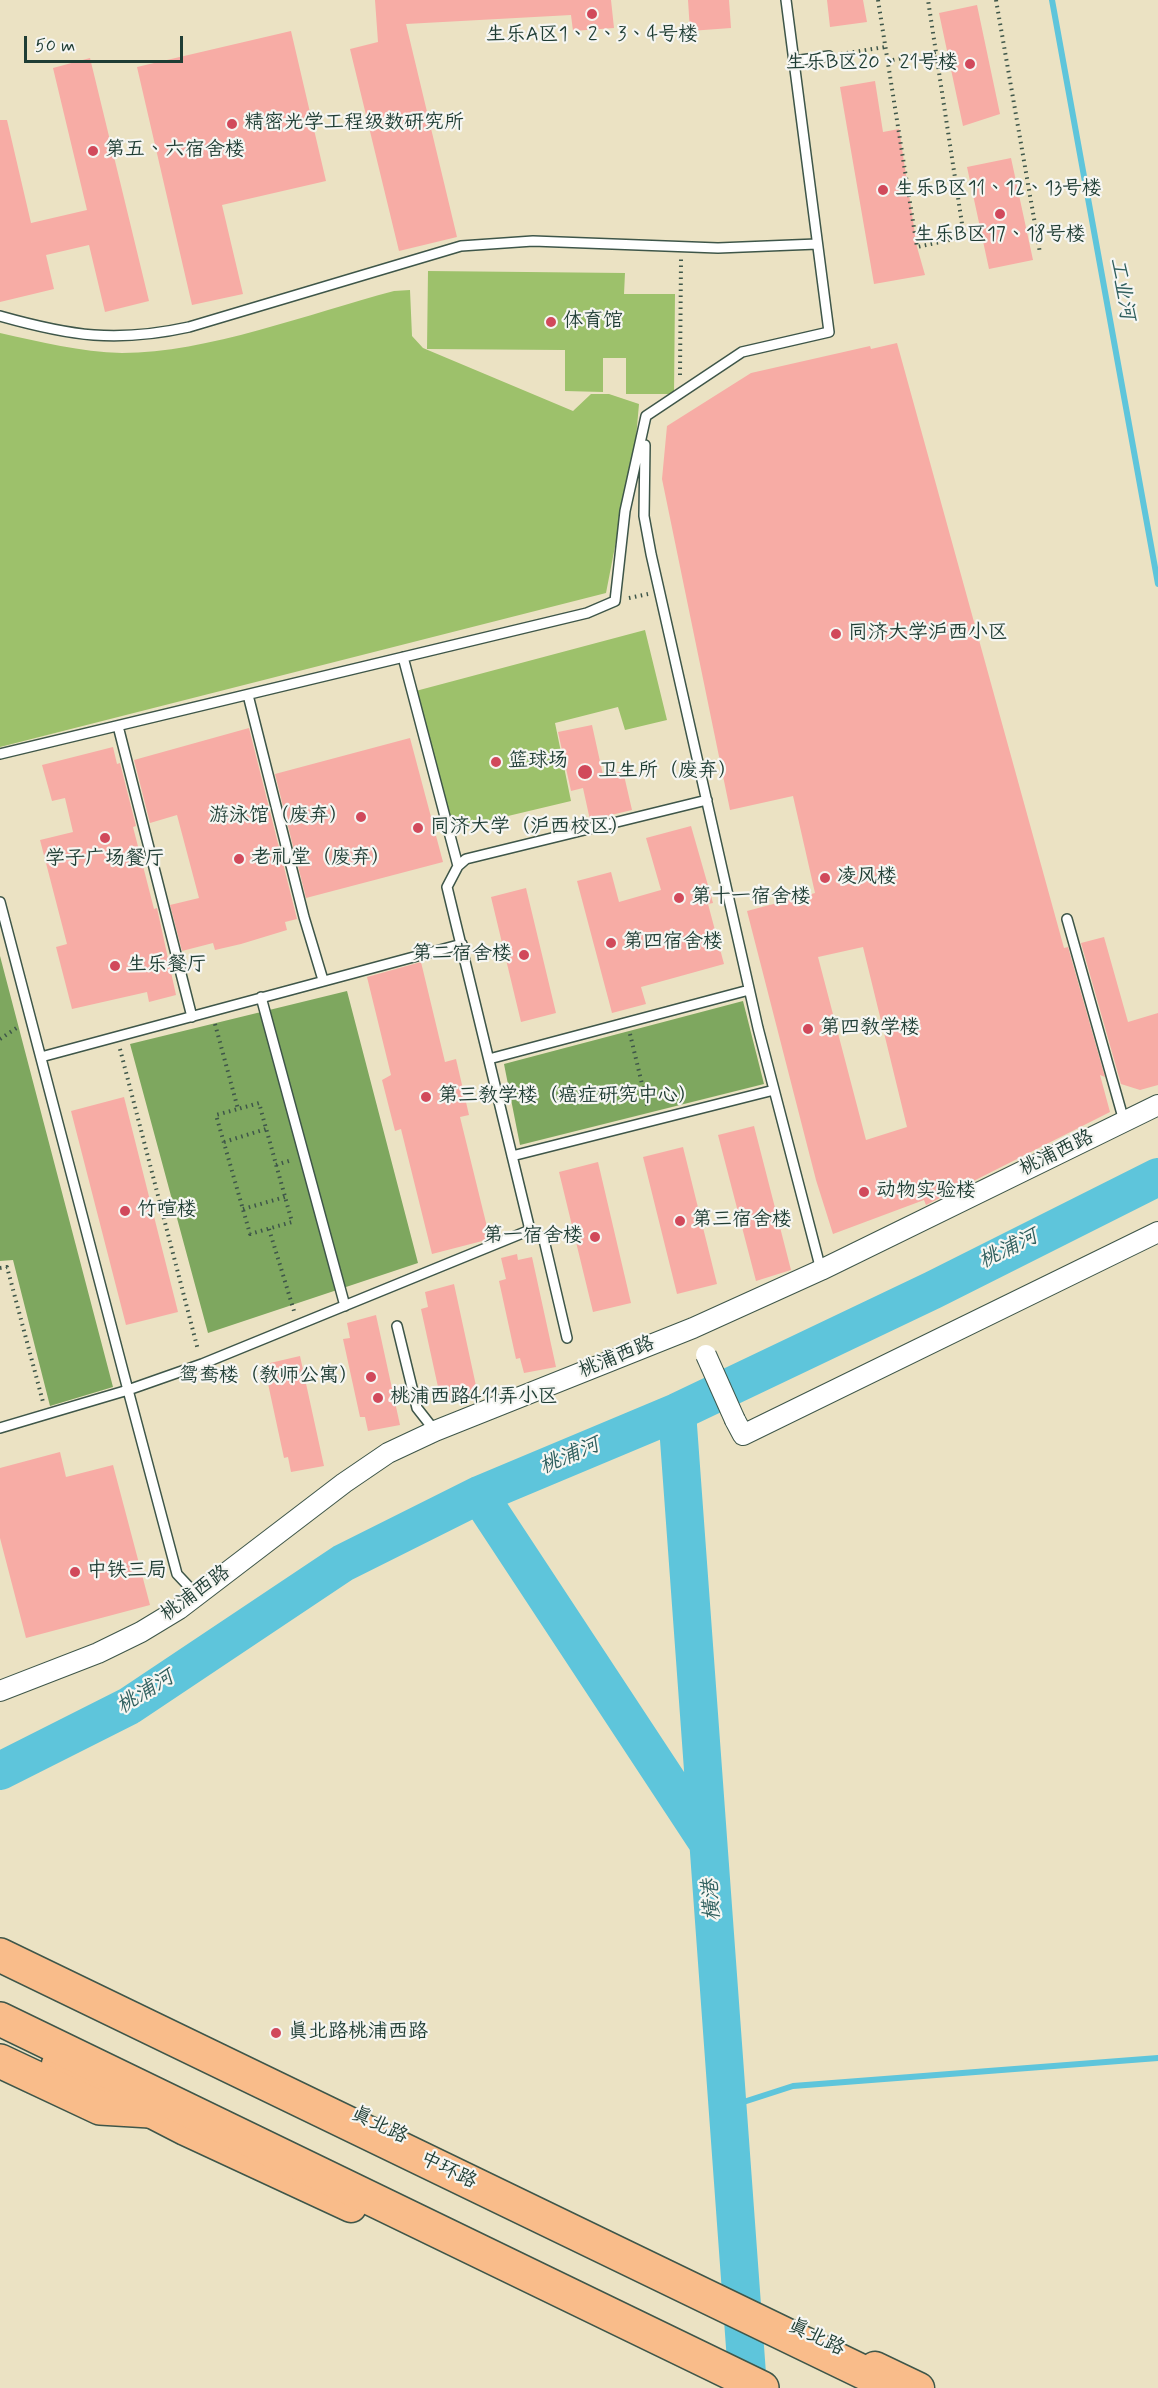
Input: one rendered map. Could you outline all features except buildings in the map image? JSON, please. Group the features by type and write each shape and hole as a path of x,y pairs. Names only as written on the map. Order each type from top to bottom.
{"highway":[{"name":"中环路","path":"0,1955 903,2384"},
{"path":"0,2019 762,2388"},
{"path":"0,2061 100,2108 150,2111"}],"main road":[{"name":"真北路","path":"0,1943 598,2232 903,2384"},
{"path":"0,2036 185,2130 566,2306 737,2388"}],"street":[{"name":"桃浦西路","path":"0,1691 98,1653 179,1610 344,1483 388,1453 435,1431 693,1328 821,1270 1158,1105"},
{"path":"693,1328 742,1435 1158,1232"}],"lane":[{"path":"0,754 587,613 615,601 625,511 646,416 742,352 829,332 786,0"},
{"path":"794,61 829,56"},
{"path":"0,316 73,334 111,338 149,335 189,327 461,246 533,242 718,248 817,244"},
{"path":"646,416 644,516 749,990 821,1270"},
{"path":"403,657 458,866"},
{"path":"248,695 304,917 323,980"},
{"path":"118,726 192,1017"},
{"path":"567,1338 544,1240 530,1230 447,887 458,866 466,859 707,800"},
{"path":"0,902 177,1574 192,1590"},
{"path":"1067,919 1124,1121"},
{"path":"41,1057 462,944"},
{"path":"489,1059 749,990"},
{"path":"261,997 345,1306"},
{"path":"512,1156 774,1090"},
{"path":"0,1428 128,1390 202,1364 530,1230"},
{"path":"397,1326 417,1408 435,1431"}],"path":[{"path":"878,0 917,247 964,237 928,0"},
{"path":"996,0 1040,252"},
{"path":"829,56 885,47"},
{"path":"887,61 936,52"},
{"path":"680,393 681,247"},
{"path":"615,601 660,592"},
{"path":"212,1011 238,1109"},
{"path":"0,1040 30,1018"},
{"path":"627,1022 651,1121"},
{"path":"117,1037 202,1364"},
{"path":"259,1103 266,1129 292,1222 250,1234 216,1115 259,1103"},
{"path":"224,1142 266,1129"},
{"path":"243,1209 285,1197"},
{"path":"269,1229 298,1325"},
{"path":"0,1268 7,1267 46,1415"}],"green space":[{"name":"体育馆","path":"428,271 625,273 624,294 675,294 674,394 626,394 626,358 603,358 603,392 565,391 565,350 427,349"},
{"path":"410,290 412,336 423,348 573,411 591,394 609,394 639,404 636,438 606,593 0,747 0,333 91,351 122,353 155,351 223,339 394,291"},
{"name":"篮球场","path":"645,630 667,720 625,730 618,707 555,723 571,801 445,831 412,692"},
{"path":"0,956 113,1387 50,1406 13,1260 0,1261"},
{"path":"347,991 418,1263 208,1333 130,1044"},
{"path":"743,1001 764,1084 520,1145 504,1064"}],"waterway":[{"name":"工业河","path":"1052,0 1158,584"},
{"name":"桃浦河","path":"0,1771 129,1706 343,1563 479,1495 677,1412 933,1290 1158,1177"},
{"name":"横港","path":"677,1412 748,2388"},
{"path":"479,1495 708,1843"},
{"path":"728,2107 793,2086 1158,2058"}],"place":[{"name":"生乐A区1、2、3、4号楼","path":"592,14"},
{"name":"生乐B区20、21号楼","path":"970,64"},
{"name":"精密光学工程级数研究所","path":"232,124"},
{"name":"第五、六宿舍楼","path":"93,151"},
{"name":"生乐B区11、12、13号楼","path":"883,190"},
{"name":"生乐B区17、18号楼","path":"1000,214"},
{"name":"体育馆","path":"551,322"},
{"name":"同济大学沪西小区","path":"836,634"},
{"name":"篮球场","path":"496,762"},
{"name":"卫生所（废弃）","path":"585,772"},
{"name":"游泳馆（废弃）","path":"361,817"},
{"name":"同济大学（沪西校区）","path":"418,828"},
{"name":"学子广场餐厅","path":"105,838"},
{"name":"老礼堂（废弃）","path":"239,859"},
{"name":"凌风楼","path":"825,878"},
{"name":"第十一宿舍楼","path":"679,898"},
{"name":"第四宿舍楼","path":"611,943"},
{"name":"第二宿舍楼","path":"524,955"},
{"name":"生乐餐厅","path":"115,966"},
{"name":"第四教学楼","path":"808,1029"},
{"name":"第三教学楼（癌症研究中心）","path":"426,1097"},
{"name":"动物实验楼","path":"864,1192"},
{"name":"竹喧楼","path":"125,1211"},
{"name":"第三宿舍楼","path":"680,1221"},
{"name":"第一宿舍楼","path":"595,1237"},
{"name":"鸳鸯楼（教师公寓）","path":"371,1377"},
{"name":"桃浦西路411弄小区","path":"378,1398"},
{"name":"中铁三局","path":"75,1572"},
{"name":"真北路桃浦西路","path":"276,2033"}]}
